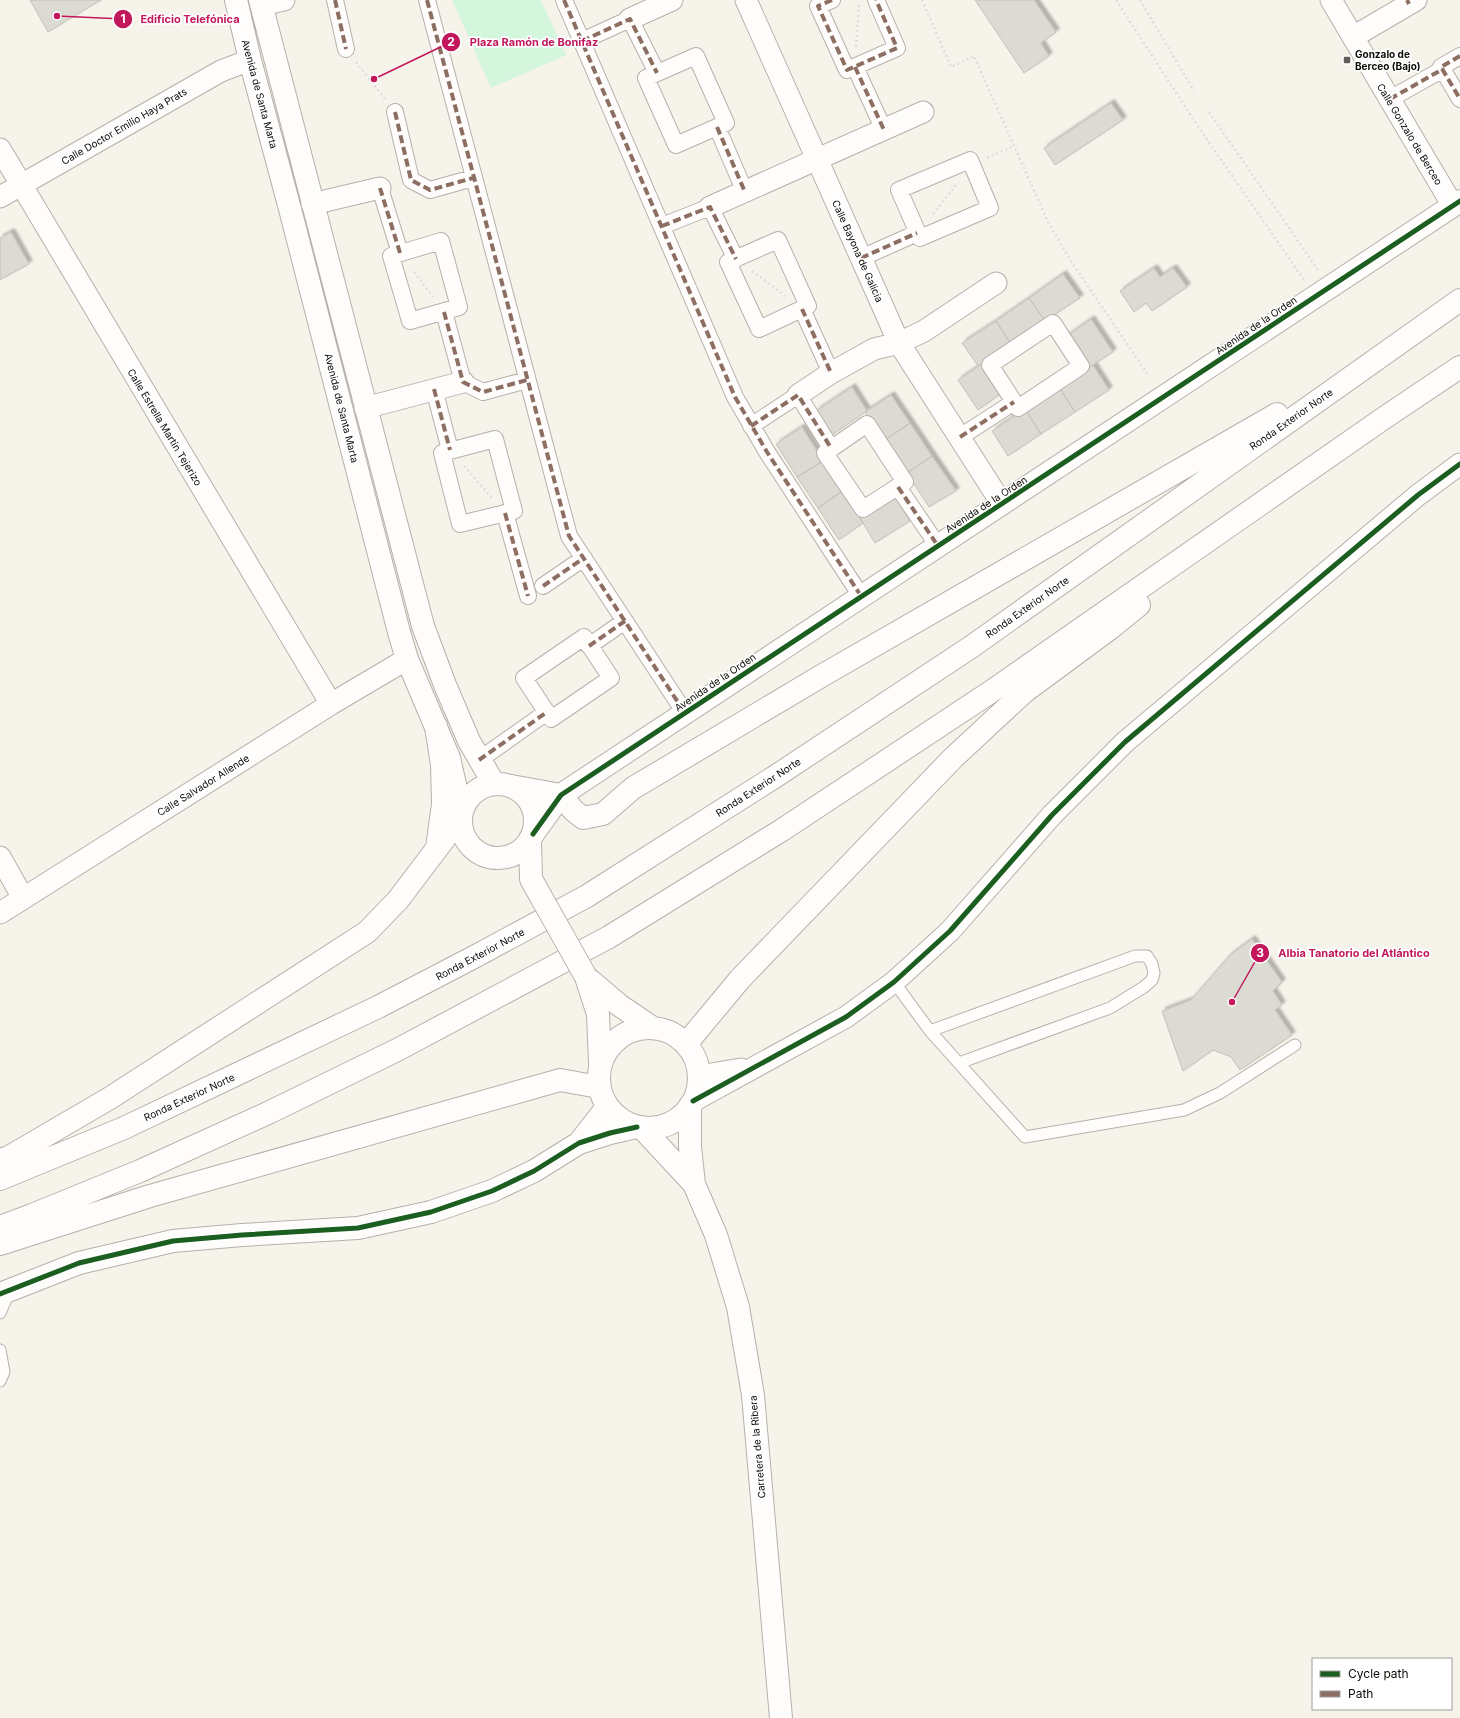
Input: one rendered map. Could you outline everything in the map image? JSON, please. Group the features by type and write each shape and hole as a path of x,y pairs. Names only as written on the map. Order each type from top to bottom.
{"main road":[{"name":"Avenida de Santa Marta","path":"236,0 250,60 407,658 448,758 461,814"},
{"path":"261,3 365,408 423,626 445,685 469,742 479,760 502,785 524,794 533,807 535,821 532,837 535,887"},
{"name":"Avenida de la Orden","path":"532,837 560,795 1456,203"},
{"name":"Ronda Exterior Norte","path":"0,1179 124,1128 378,1007 587,896 776,776 971,647 1460,300"},
{"path":"0,1160 9,1157 110,1098 367,932 398,900 461,814 468,797 480,788 502,785 560,795 573,810 583,818 603,814 633,788 823,675 1390,349"},
{"path":"0,1227 140,1171 268,1113 397,1050 609,937 782,830 989,693 1384,418 1460,367"},
{"path":"686,1044 740,980 958,753 1024,692 1112,627 1251,512"},
{"path":"436,726 442,765 443,804 437,848"},
{"path":"461,814 462,834 471,848 484,856 500,859 516,854 526,846 532,837"},
{"path":"500,859 535,887 586,977 598,1014 600,1063 598,1075 603,1097 616,1117 628,1124 639,1127 656,1128 669,1124 681,1116 692,1103 698,1092 698,1065 693,1054 686,1044 677,1036 665,1030 653,1028 636,1030 620,1037 608,1048 600,1063"},
{"path":"586,977 619,1005 653,1028"},
{"path":"0,1244 150,1196 560,1080 603,1097"},
{"path":"579,1143 603,1097"},
{"path":"692,1103 690,1147 694,1184"},
{"path":"5,1292 79,1263 173,1241 358,1228 432,1212 492,1191 534,1171 579,1143 610,1133 639,1127"},
{"path":"639,1127 694,1184"},
{"name":"Carretera de la Ribera","path":"694,1184 716,1235 738,1307 753,1395 781,1718"}],"street":[{"path":"261,3 284,0"},
{"path":"335,0 346,49"},
{"path":"427,0 569,536 685,713"},
{"path":"564,0 735,397 751,426 861,596"},
{"path":"582,41 672,0"},
{"name":"Calle Bayona de Galicia","path":"746,0 899,343 1002,504"},
{"path":"832,0 818,6 847,70 897,48 876,0"},
{"name":"Calle Gonzalo de Berceo","path":"1331,0 1390,99 1456,203"},
{"path":"1353,37 1411,1"},
{"path":"630,19 657,74"},
{"path":"696,56 726,123 716,127 676,145 646,78 696,56"},
{"path":"1460,56 1441,67 1460,99"},
{"name":"Calle Doctor Emilio Haya Prats","path":"0,197 221,71 250,60"},
{"path":"855,67 884,130"},
{"path":"1390,99 1443,69"},
{"path":"395,112 411,180 430,190 474,178"},
{"path":"662,226 745,192 923,112"},
{"path":"716,127 745,192"},
{"name":"Calle Estrella Martín Tejerizo","path":"0,149 20,185 331,704"},
{"path":"970,160 990,208 920,238 917,233 899,190 970,160"},
{"path":"312,204 380,188 400,253"},
{"path":"710,207 736,259"},
{"path":"861,258 917,233"},
{"path":"778,240 808,306 802,309 758,329 728,262 778,240"},
{"path":"441,241 459,307 444,312 410,321 391,256 441,241"},
{"path":"751,426 831,373 874,349 899,343 924,331 996,283"},
{"path":"802,309 831,373"},
{"path":"444,312 463,382"},
{"path":"1052,324 1081,366 1018,408 1014,402 990,365 1052,324"},
{"path":"365,408 463,382 483,392 527,380"},
{"path":"434,390 450,450"},
{"path":"798,395 831,448"},
{"path":"960,437 1014,402"},
{"path":"867,424 905,482 898,487 863,509 825,452 867,424"},
{"path":"496,439 514,511 505,513 460,524 442,453 496,439"},
{"path":"692,1103 757,1065 846,1018 894,982 950,931 1052,815 1125,742 1418,495 1460,464"},
{"path":"898,487 938,546"},
{"path":"505,513 528,596"},
{"path":"543,586 584,558"},
{"path":"589,646 625,621"},
{"path":"584,637 611,678 551,719 547,712 524,678 584,637"},
{"name":"Calle Salvador Allende","path":"0,913 331,704 407,658"},
{"path":"479,760 547,712"},
{"path":"0,857 23,898"},
{"path":"699,1076 757,1065"}],"lane":[{"path":"930,1031 1135,956 1147,956 1152,964 1154,973 1152,980 1144,987 1110,1008 959,1063"},
{"path":"894,982 930,1031 1025,1137 1184,1110 1220,1093 1295,1045"},
{"path":"0,1313 5,1292"},
{"path":"0,1350 4,1372 0,1381"}],"path":[{"path":"855,67 859,0"},
{"path":"922,0 951,67 974,56 1048,222 1069,258 1148,375"},
{"path":"1116,0 1197,125 1304,280"},
{"path":"1140,0 1194,91"},
{"path":"346,49 395,112"},
{"path":"1209,112 1318,270"},
{"path":"400,253 444,312"},
{"path":"736,259 802,309"},
{"path":"450,450 505,513"}],"green space":[{"path":"452,0 541,0 566,55 491,88"}],"building":[{"path":"30,0 101,0 48,32"},
{"path":"975,0 1034,0 1056,32 1041,43 1049,56 1024,73"},
{"path":"1111,103 1123,120 1055,165 1044,148"},
{"path":"11,232 29,264 0,280 0,238"},
{"path":"1154,268 1160,277 1173,268 1187,287 1152,311 1146,303 1134,312 1120,291"},
{"path":"1063,274 1080,298 1045,321 1029,298"},
{"path":"1029,298 1045,321 1011,344 996,321"},
{"path":"1091,319 1113,352 1088,368 1067,336"},
{"path":"996,321 1011,344 978,366 962,343"},
{"path":"983,363 1002,393 978,410 958,380"},
{"path":"1093,365 1109,390 1075,412 1059,387"},
{"path":"852,387 867,411 832,435 816,411"},
{"path":"1059,387 1075,412 1041,434 1025,409"},
{"path":"891,395 910,423 885,440 865,412"},
{"path":"1025,409 1041,434 1008,456 992,431"},
{"path":"910,423 932,456 907,473 885,440"},
{"path":"802,427 823,461 797,477 776,444"},
{"path":"932,456 956,491 929,507 907,473"},
{"path":"823,461 842,491 818,508 797,477"},
{"path":"842,491 863,523 839,540 818,508"},
{"path":"895,496 910,521 875,543 860,518"},
{"path":"1252,939 1282,982 1273,991 1282,1005 1275,1010 1292,1035 1240,1070 1231,1057 1213,1050 1183,1071 1162,1011 1191,1000 1230,955"}],"marked path":[{"path":"335,0 346,49"},
{"path":"427,0 569,536 685,713"},
{"path":"564,0 735,397 767,452 861,596"},
{"path":"832,0 818,6 847,70 897,48 876,0"},
{"path":"1407,0 1409,4"},
{"path":"582,41 630,19 657,73"},
{"path":"1460,56 1441,67 1460,99"},
{"path":"855,67 884,130"},
{"path":"1390,99 1443,69"},
{"path":"395,112 411,180 430,190 473,178"},
{"path":"717,127 745,192"},
{"path":"380,188 400,253"},
{"path":"662,226 710,207 736,259"},
{"path":"861,258 917,233"},
{"path":"802,309 831,373"},
{"path":"444,312 463,382 483,392 527,380"},
{"path":"434,389 450,450"},
{"path":"751,426 798,395 831,448"},
{"path":"960,437 1014,402"},
{"path":"898,487 938,546"},
{"path":"505,513 528,596"},
{"path":"543,586 584,558"},
{"path":"589,646 625,621"},
{"path":"479,760 547,712"}],"cycle path":[{"path":"533,834 561,795 1460,201"},
{"path":"693,1101 846,1017 894,982 950,931 1052,815 1125,742 1418,495 1460,464"},
{"path":"0,1294 79,1263 173,1241 358,1228 431,1212 492,1191 534,1171 579,1143 610,1133 637,1127"}],"place":[{"name":"Edificio Telefónica","path":"57,16"},
{"name":"Gonzalo de Berceo (Bajo)","path":"1347,60"},
{"name":"Plaza Ramón de Bonifaz","path":"374,79"},
{"name":"Albia Tanatorio del Atlántico","path":"1232,1002"}]}
